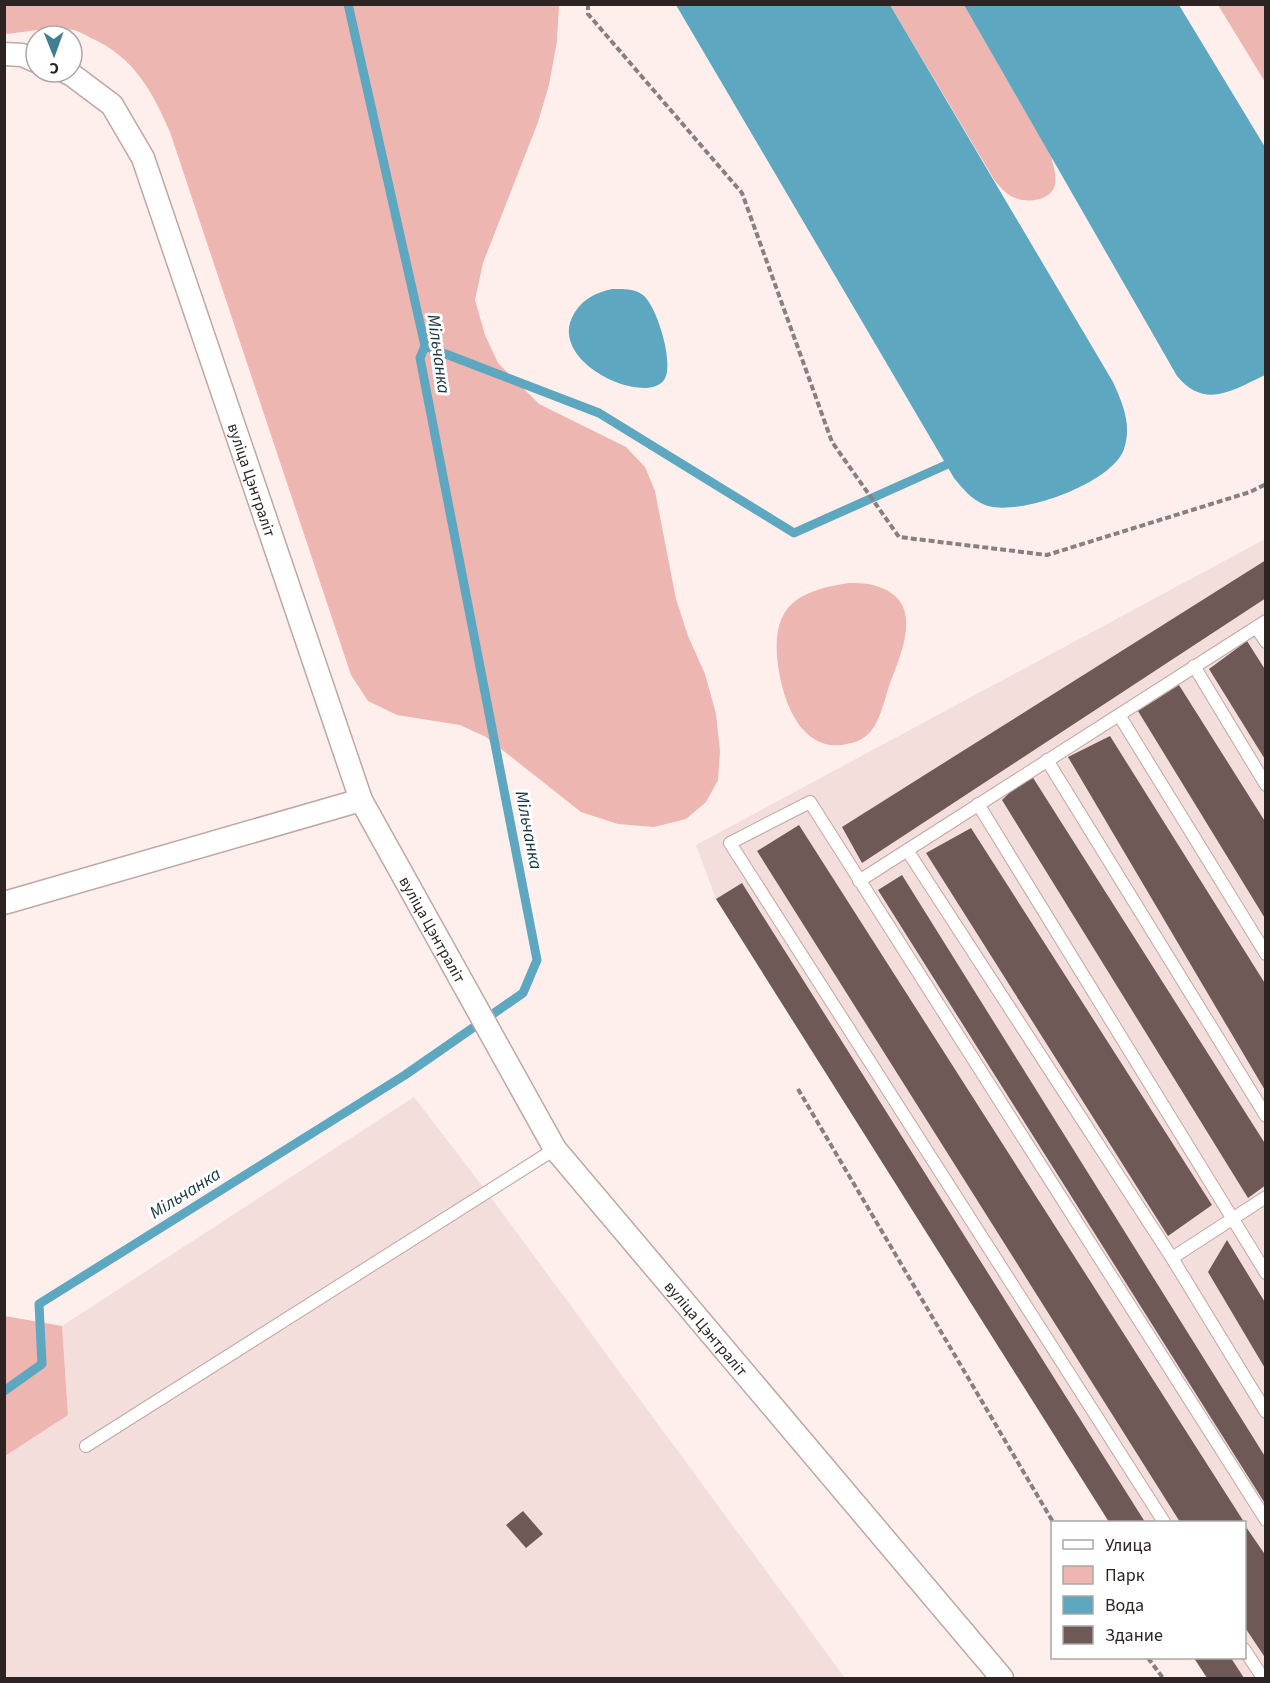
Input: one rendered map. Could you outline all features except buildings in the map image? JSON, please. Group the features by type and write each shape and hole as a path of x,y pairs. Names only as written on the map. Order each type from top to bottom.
{"street":[{"path":"4,54 24,56"},
{"name":"вуліца Цэнтраліт","path":"84,84 112,105 142,158 361,800 555,1149 1002,1678"},
{"path":"4,903 361,800"}],"lane":[{"path":"859,881 1261,624 1266,642"},
{"path":"1194,666 1266,784"},
{"path":"1119,715 1266,954"},
{"path":"1047,760 1266,1116"},
{"path":"1163,1521 730,843 810,802 1266,1520"},
{"path":"978,804 1266,1273"},
{"path":"907,850 1172,1258 1266,1412"},
{"path":"86,1446 555,1149"},
{"path":"1172,1258 1266,1197"},
{"path":"1246,1651 1263,1678"}],"path":[{"path":"588,4 588,14 742,193 832,442 899,537 1047,555 1250,492 1266,484"},
{"path":"798,1089 1052,1521"},
{"path":"1149,1659 1163,1678"}],"shaded area":[{"path":"1265,539 1265,1678 1207,1678 1195,1659 1246,1659 1246,1521 1108,1521 716,899 696,845"},
{"path":"414,1097 487,1192 845,1678 5,1678 5,1454 68,1415 62,1326"}],"green space":[{"path":"4,5 559,5 557,41 549,85 538,122 483,263 475,300 485,335 498,363 539,404 626,447 645,467 655,491 676,599 688,636 705,674 716,714 720,751 718,780 706,802 686,819 654,827 618,824 581,812 486,737 460,725 397,715 368,701 351,675 170,132 156,103 130,65 106,46 84,35 84,24 24,24 24,32 5,34"},
{"path":"890,5 964,5 1051,156 1055,185 1049,195 1037,200 1018,199 1008,194 995,181"},
{"path":"1218,5 1265,5 1265,82"},
{"path":"849,583 873,585 891,593 901,603 906,615 904,643 875,725 864,737 855,742 842,745 826,744 813,738 793,716 782,685 777,656 777,638 780,623 794,602 818,590"},
{"path":"5,1316 62,1326 68,1415 5,1456"}],"water":[{"path":"676,5 890,5 1113,382 1127,423 1124,449 1116,462 1084,485 1062,495 1019,507 1000,508 985,505 964,490 954,478"},
{"path":"964,5 1179,5 1265,147 1265,375 1230,391 1209,395 1198,392 1177,376"},
{"path":"612,289 636,291 643,295 654,311 666,349 667,372 664,380 653,387 638,388 619,383 600,374 584,362 573,347 569,330 575,312 591,297"}],"waterway":[{"name":"Мільчанка","path":"4,1391 42,1364 39,1304 405,1075 523,993 537,960 420,358 425,346 348,4"},
{"path":"425,346 599,413 794,533 957,460"}]}
